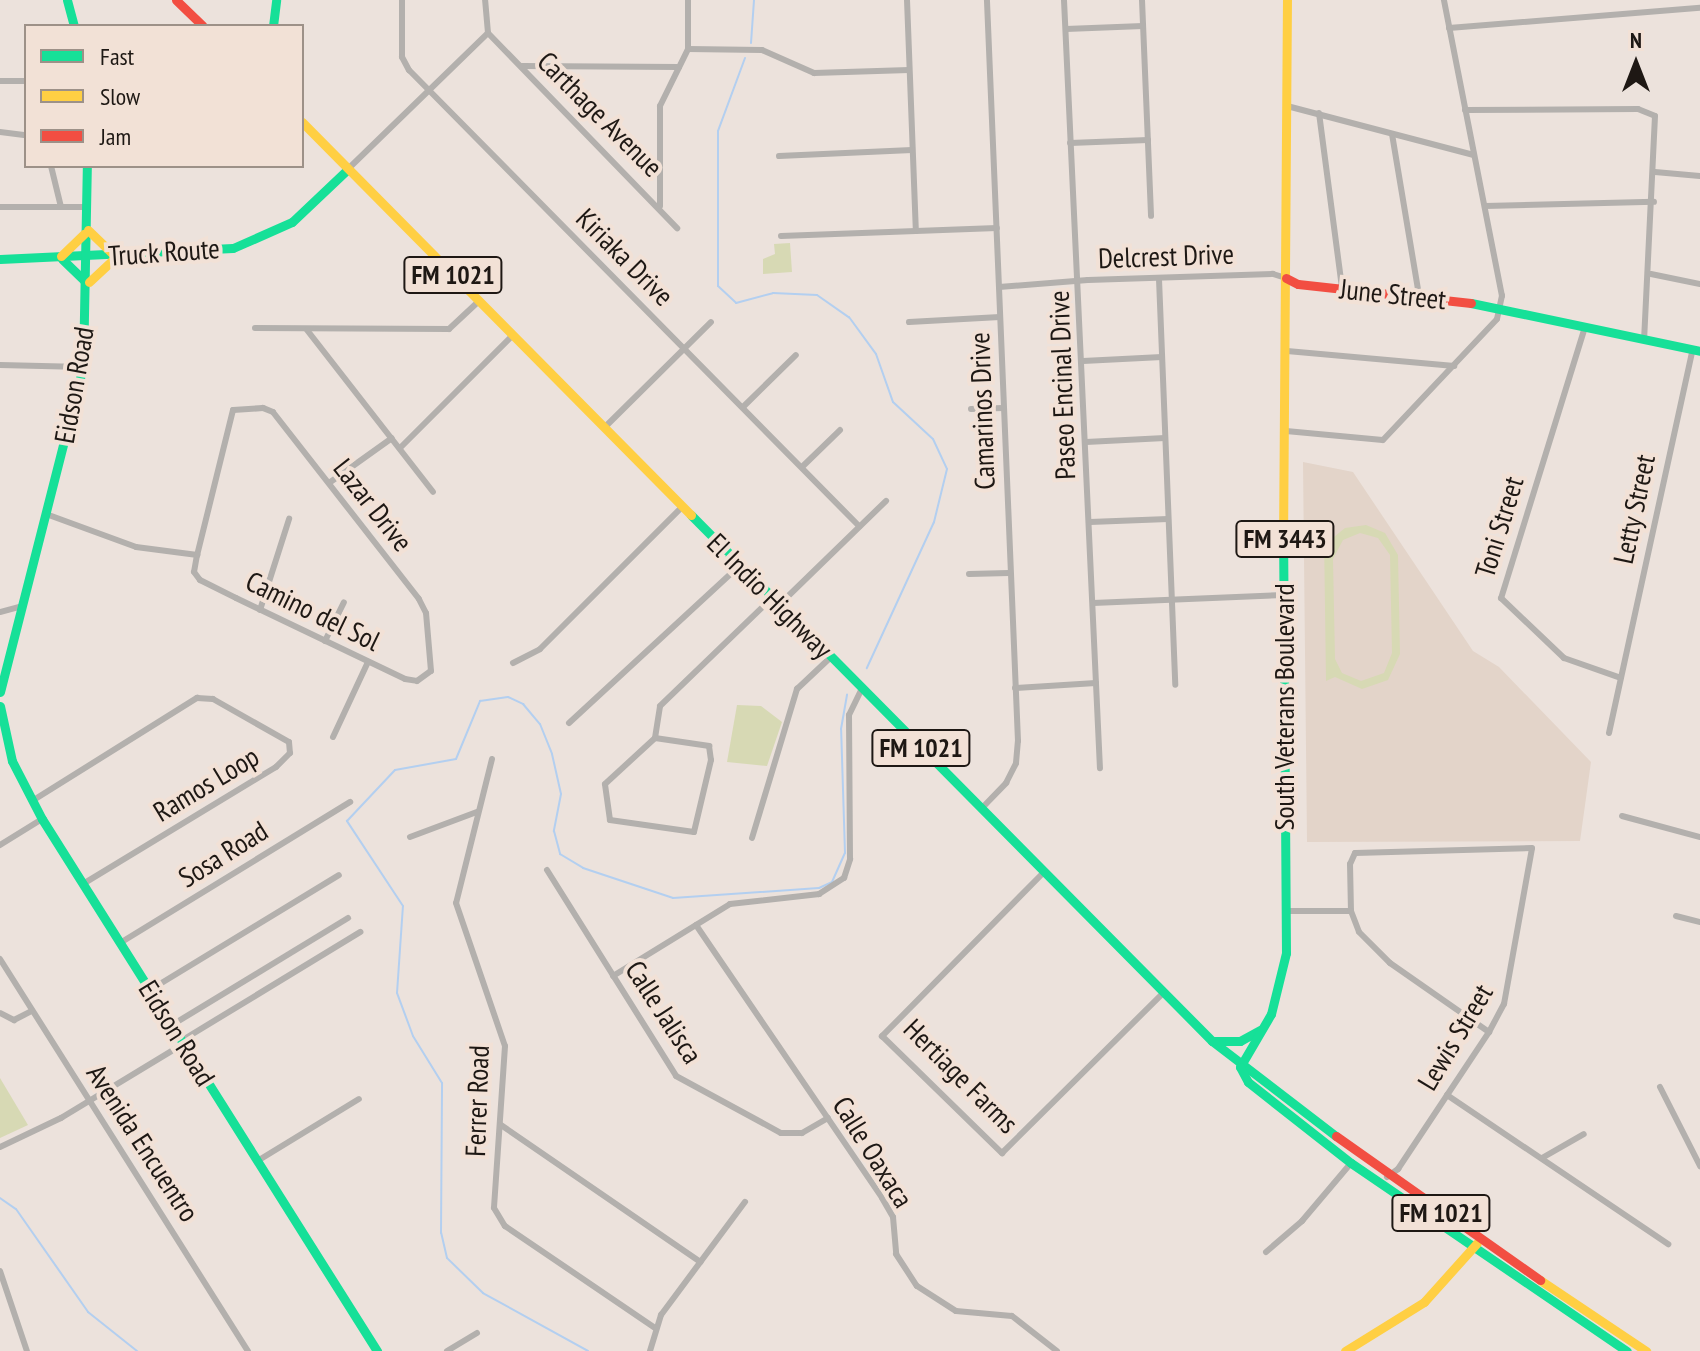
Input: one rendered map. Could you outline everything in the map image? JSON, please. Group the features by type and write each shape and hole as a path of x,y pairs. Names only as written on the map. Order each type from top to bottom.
{"main road":[{"path":"67,0 73,24"},
{"path":"176,0 201,24"},
{"path":"273,24 276,0"},
{"name":"South Veterans Boulevard","path":"1240,1067 1265,1027 1284,972 1287,0"},
{"name":"El Indio Highway","path":"304,124 1240,1067 1384,1180 1646,1351"},
{"name":"Eidson Road","path":"0,692 19,607 83,367 87,168"},
{"name":"Truck Route","path":"0,259 198,253 254,241 306,211 348,169"},
{"path":"87,226 99,246 117,256 87,285 75,267 59,257 77,245 87,226"},
{"name":"June Street","path":"1286,278 1342,288 1502,306 1585,327 1645,335 1697,350"},
{"name":"Eidson Road","path":"0,706 8,752 42,819 377,1351"},
{"path":"1212,1041 1240,1041 1265,1027"},
{"name":"El Indio Highway","path":"1240,1067 1248,1082 1351,1163 1384,1180"},
{"path":"1345,1351 1424,1302 1477,1243"},
{"name":"El Indio Highway","path":"1477,1243 1627,1351"}],"street":[{"name":"Kiriaka Drive","path":"402,0 404,64 859,526"},
{"path":"348,169 488,33 485,0"},
{"path":"660,206 660,106 688,49 688,0"},
{"path":"907,0 916,231"},
{"name":"Camarinos Drive","path":"982,808 1006,783 1016,763 987,0"},
{"name":"Paseo Encinal Drive","path":"1064,0 1080,283 1100,768"},
{"path":"1142,0 1151,216"},
{"path":"1286,431 1383,440 1497,319 1502,306 1444,0"},
{"path":"1449,28 1700,8"},
{"path":"1066,29 1143,26"},
{"name":"Carthage Avenue","path":"488,33 660,206 677,228"},
{"path":"688,49 762,50 814,73 909,70"},
{"path":"522,66 679,67"},
{"path":"0,81 24,81"},
{"path":"1287,106 1474,155"},
{"path":"1465,110 1638,109 1655,116 1651,274 1645,335"},
{"path":"1319,113 1342,288"},
{"path":"0,132 24,135"},
{"path":"1392,134 1419,296"},
{"path":"1070,143 1148,140"},
{"path":"779,156 912,150"},
{"path":"51,168 61,207"},
{"path":"1655,172 1700,176"},
{"path":"1485,206 1654,202"},
{"path":"0,207 87,207"},
{"path":"781,236 997,228"},
{"name":"Delcrest Drive","path":"999,287 1273,274 1286,278"},
{"path":"1651,274 1700,284"},
{"path":"1159,279 1175,685"},
{"path":"255,328 449,329 479,301"},
{"path":"909,322 1000,317"},
{"path":"605,427 711,322"},
{"name":"Toni Street","path":"1585,327 1501,598 1564,658 1621,678"},
{"path":"307,330 433,492"},
{"path":"400,448 513,335"},
{"name":"Letty Street","path":"1609,733 1697,350"},
{"path":"1287,351 1454,366"},
{"path":"743,407 796,355"},
{"path":"1083,361 1162,357"},
{"path":"0,365 83,367"},
{"name":"Lazar Drive","path":"197,555 233,410 251,406 273,412 419,599 426,613 431,671"},
{"path":"971,409 1003,408"},
{"path":"802,467 840,430"},
{"path":"329,483 392,438"},
{"path":"1086,442 1165,438"},
{"path":"655,738 709,746 711,760 694,832 610,820 604,807 605,784 655,738 660,706 886,501"},
{"path":"513,663 540,649 682,507"},
{"path":"46,514 136,547 197,555"},
{"path":"260,610 289,519"},
{"path":"1090,522 1168,519"},
{"name":"Camino del Sol","path":"197,555 194,572 200,580 260,610 368,662 417,681 431,671"},
{"path":"569,723 740,564"},
{"path":"969,574 1009,573"},
{"path":"1093,603 1284,595"},
{"path":"325,641 344,602"},
{"path":"0,612 19,607"},
{"path":"752,838 797,689 831,657"},
{"path":"333,737 368,662"},
{"path":"1015,688 1096,683"},
{"path":"613,976 730,904 833,890 850,859 849,715 854,696 862,688"},
{"name":"Ramos Loop","path":"32,801 197,698 213,699 289,742 290,753 276,767 83,884"},
{"name":"Ferrer Road","path":"492,759 456,903 505,1046 493,1196 498,1218 655,1328"},
{"name":"Sosa Road","path":"120,943 350,802"},
{"path":"410,837 477,812"},
{"path":"1622,816 1700,837"},
{"path":"0,845 42,819"},
{"name":"Lewis Street","path":"1351,911 1350,868 1355,853 1532,848 1511,986 1489,1032 1384,1180"},
{"name":"Calle Jalisca","path":"547,870 684,1083 781,1133 802,1133 828,1118"},
{"name":"Hertiage Farms","path":"1044,872 882,1036 1002,1153 1164,992"},
{"path":"150,990 339,875"},
{"path":"1285,911 1351,911 1372,947 1489,1032"},
{"path":"1676,916 1700,922"},
{"path":"172,1025 348,918"},
{"name":"Calle Oaxaca","path":"696,925 890,1211 896,1254 925,1295 956,1311 1012,1316 1057,1351"},
{"path":"0,1147 91,1101 360,932"},
{"name":"Avenida Encuentro","path":"0,959 248,1351"},
{"path":"0,1013 14,1020 32,1011"},
{"path":"1660,1087 1700,1166"},
{"path":"1447,1095 1668,1244"},
{"path":"259,1160 359,1099"},
{"path":"501,1125 700,1262"},
{"path":"1542,1158 1584,1134"},
{"path":"1266,1252 1302,1221 1351,1163"},
{"path":"650,1351 655,1328 745,1202"},
{"path":"0,1271 27,1351"},
{"path":"447,1351 477,1333"}],"shaded area":[{"path":"1303,462 1353,472 1473,651 1499,667 1591,762 1580,841 1307,842"}],"green space":[{"path":"790,243 792,272 763,274 763,259 775,254 774,244"},
{"path":"1366,525 1385,533 1398,555 1400,654 1388,680 1362,689 1335,677 1326,681 1324,535 1334,537 1345,528","holes":["1360,533 1378,538 1390,555 1392,653 1384,673 1361,681 1342,673 1335,659 1333,559 1343,540"]},
{"path":"737,705 761,706 782,722 767,766 727,762"},
{"path":"0,1078 28,1125 0,1138"}],"waterway":[{"path":"751,43 754,0"},
{"path":"745,58 718,131 718,286 736,303 773,293 817,295 849,317 876,354 893,402 933,439 947,469 934,522 867,668"},
{"path":"588,1351 483,1293 447,1258 441,1233 442,1083 413,1036 397,993 403,906 347,821 395,770 456,759 480,701 508,697 523,704 540,724 552,754 561,794 554,831 560,854 583,868 673,898 819,888 832,882 845,853 841,729 847,695"},
{"path":"0,1198 16,1209 88,1312 137,1351"}],"traffic: fast":[{"path":"67,0 73,24"},
{"path":"273,24 276,0"},
{"path":"0,692 83,367 87,168"},
{"path":"0,259 233,248 292,222 348,169"},
{"path":"62,259 85,281"},
{"path":"1471,303 1700,351"},
{"path":"691,515 1212,1041 1336,1136"},
{"path":"1240,1067 1271,1014 1286,953 1283,544"},
{"path":"0,706 12,761 42,819 377,1351"},
{"path":"1212,1041 1240,1041 1260,1030"},
{"path":"1240,1067 1248,1082 1351,1163 1627,1351"}],"traffic: slow":[{"path":"1283,544 1287,0"},
{"path":"304,124 691,515"},
{"path":"88,230 114,255"},
{"path":"61,256 84,234"},
{"path":"89,282 116,257"},
{"path":"1345,1351 1424,1302 1477,1243"},
{"path":"1540,1280 1646,1351"}],"traffic: jam":[{"path":"176,0 201,24"},
{"path":"1286,278 1298,284 1471,303"},
{"path":"1336,1136 1540,1280"}]}
